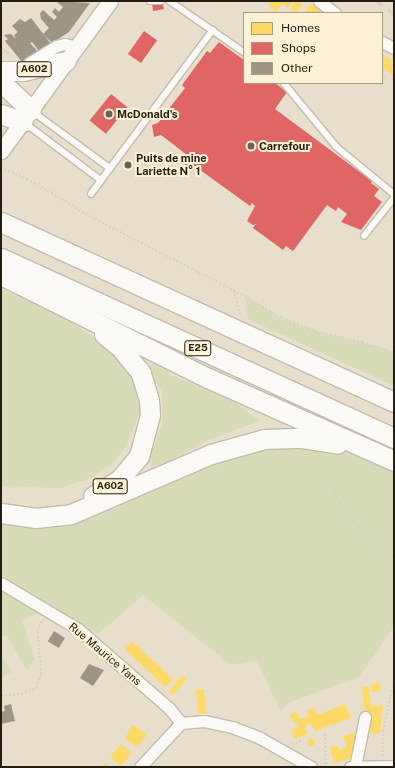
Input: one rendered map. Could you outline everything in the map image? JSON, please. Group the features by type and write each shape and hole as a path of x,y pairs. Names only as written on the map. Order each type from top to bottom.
{"highway":[{"name":"A602","path":"1,71 23,71 71,54"},
{"name":"A602","path":"1,82 27,116"},
{"path":"1,114 27,116"},
{"path":"1,222 394,402"},
{"name":"E25","path":"1,258 394,438"},
{"name":"A602","path":"1,275 61,306 109,337 141,373 150,408 144,442 139,456 119,480 90,498 59,507 23,508 1,504"},
{"path":"61,306 208,378 394,462"},
{"name":"A602","path":"1,513 35,518 71,514 211,454 264,438 284,437 321,440 354,447 394,462"}],"main road":[{"path":"1,151 110,1"}],"street":[{"path":"319,1 334,12"},
{"path":"383,42 394,48"},
{"path":"29,63 56,46 65,44 71,54"},
{"name":"Rue Maurice Yans","path":"1,583 78,629 169,708 181,723"},
{"path":"355,766 365,717"},
{"path":"140,767 181,723 204,721 232,727 260,738 312,767"},
{"path":"350,767 389,766"}],"lane":[{"path":"151,2 161,1"},
{"path":"170,1 243,51"},
{"path":"91,194 213,30"},
{"path":"285,84 337,147 394,194"},
{"path":"27,116 110,168"},
{"path":"27,116 101,180"},
{"path":"364,236 394,198"}],"path":[{"path":"1,167 234,290 282,318 322,333 362,342 394,353"},
{"path":"234,290 240,314"},
{"path":"331,486 350,519 394,557"},
{"path":"1,696 21,694 36,688 41,674 37,630 47,610"},
{"path":"389,766 383,731 394,679"},
{"path":"325,734 326,767"}],"green space":[{"path":"1,289 66,318 103,344 130,372 142,397 139,414 126,447 111,465 89,479 60,488 1,486"},
{"path":"245,296 282,319 322,333 362,342 394,352 394,386 248,319"},
{"path":"154,362 162,362 170,375 230,398 259,421 206,441 172,460 151,467 150,457 163,423 162,392 148,368"},
{"path":"304,445 356,455 394,472 394,626 359,677 288,703 281,711 256,660 231,665 143,595 98,634 1,574 1,524 36,529 93,518 251,449"},
{"path":"1,590 40,613 22,620 35,659 27,671 7,636 1,636"},
{"path":"1,655 12,672 1,677"}],"building: Homes":[{"path":"266,1 293,1 288,8 282,3 276,12 269,7 270,4"},
{"path":"295,1 303,3 298,12 293,12 290,10"},
{"path":"311,3 324,12 305,12"},
{"path":"383,55 392,60 385,71 383,70"},
{"path":"394,59 394,76 386,70"},
{"path":"132,641 173,679 165,687 124,649"},
{"path":"182,675 187,679 173,695 169,691"},
{"path":"380,683 381,691 372,692 371,684"},
{"path":"369,686 371,707 383,704 380,734 367,733 362,687"},
{"path":"204,689 206,713 198,714 196,690"},
{"path":"345,704 351,718 315,731 311,723 305,726 308,734 294,739 291,730 299,726 297,722 294,723 289,715 296,711 300,719 309,716 306,711 314,707 317,715"},
{"path":"132,724 147,735 137,747 125,739"},
{"path":"356,732 359,739 352,742 355,751 351,752 353,758 334,763 330,747 337,745 339,750 347,747 343,736"},
{"path":"313,738 315,745 309,746 307,740"},
{"path":"121,744 132,753 121,766 110,757"},
{"path":"105,763 110,767 102,767"}],"building: Shops":[{"path":"152,1 162,1 164,9 153,11"},
{"path":"144,31 157,40 141,63 128,54"},
{"name":"Carrefour","path":"219,42 243,59 243,84 276,84 287,92 275,109 372,181 371,183 379,189 374,196 382,202 361,230 341,222 347,214 338,207 336,211 327,205 293,251 286,246 283,250 253,228 256,224 253,225 247,221 255,206 252,203 250,206 196,167 193,171 182,162 187,155 161,135 154,137 152,125 158,123 185,88 182,85 207,51 210,53"},
{"name":"McDonald's","path":"111,94 127,107 106,134 90,120"}],"building: Other":[{"path":"56,1 90,3 69,32 52,43 43,34 49,28 41,19 40,13 43,10 54,20 57,17 52,12 55,8 59,12 63,7"},
{"path":"31,18 51,44 39,51 32,42 30,43 38,52 22,62 5,41 8,39 4,35 11,34 16,39 14,35 18,32 12,26 20,19 25,22"},
{"path":"54,631 65,638 59,648 48,641"},
{"path":"89,664 104,670 93,686 80,678"},
{"path":"11,704 15,721 1,724 1,712 5,711 4,706"}],"railway":[{"path":"377,1 394,14"}],"place":[{"name":"McDonald's","path":"109,114"},
{"name":"Carrefour","path":"251,146"},
{"name":"Puits de mine Lariette N° 1","path":"128,165"}]}
